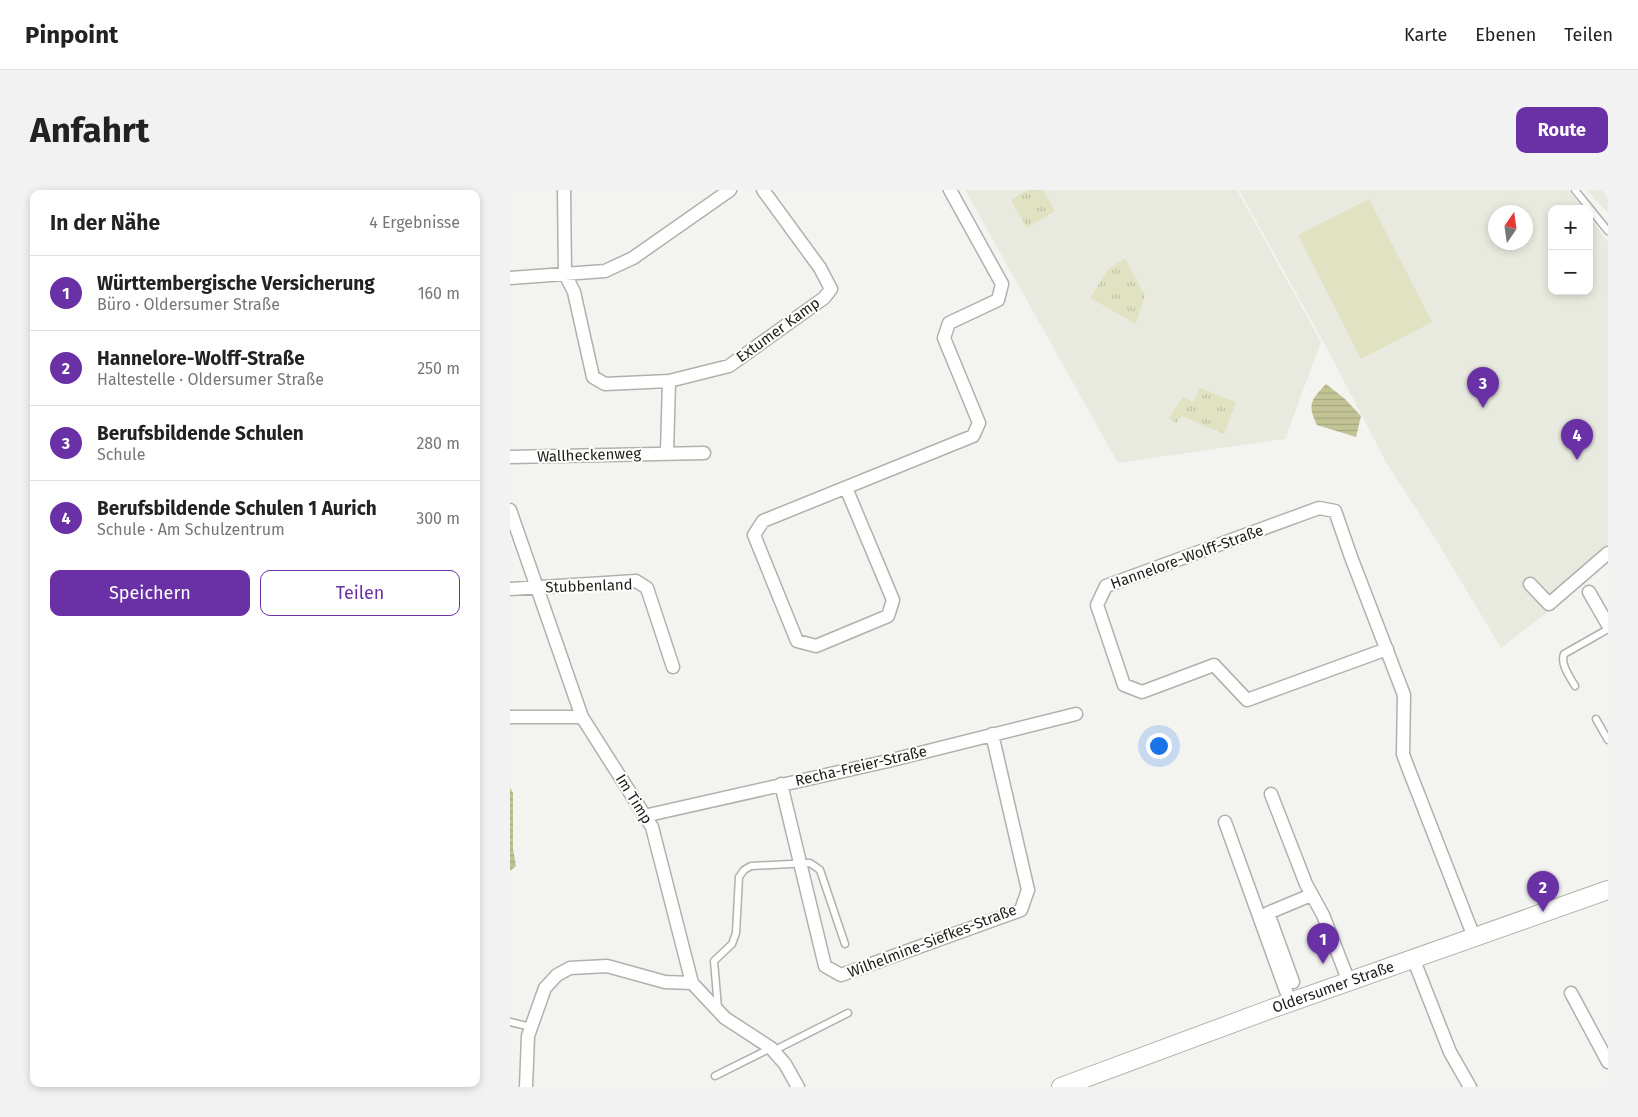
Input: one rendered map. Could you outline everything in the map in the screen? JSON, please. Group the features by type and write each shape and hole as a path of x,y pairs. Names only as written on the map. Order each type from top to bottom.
{"main road":[{"name":"Oldersumer Straße","path":"1061,1087 1290,1002 1608,890"}],"street":[{"path":"564,190 565,274"},
{"path":"510,278 605,271 633,258 730,190"},
{"name":"Extumer Kamp","path":"565,274 574,292 593,377 606,384 669,380 729,366 824,298 831,289 820,268 763,190"},
{"path":"846,488 893,600 888,616 816,646 797,641 754,535 764,521 973,436 979,423 944,338 950,323 998,300 1002,284 950,190"},
{"path":"667,453 669,380"},
{"name":"Wallheckenweg","path":"510,457 704,453"},
{"name":"Hannelore-Wolff-Straße","path":"1387,649 1247,700 1214,665 1142,692 1124,685 1097,605 1106,586 1319,508 1335,511 1361,583 1387,649 1404,695 1403,754 1474,937"},
{"name":"Im Timp","path":"510,510 582,717 652,828 692,983 725,1018 772,1049 785,1064 798,1087"},
{"path":"1530,584 1549,604 1608,553"},
{"name":"Stubbenland","path":"510,589 636,581 647,588 673,668"},
{"path":"1589,592 1608,627"},
{"name":"Recha-Freier-Straße","path":"644,816 888,761 1076,714"},
{"path":"510,717 582,717"},
{"name":"Wilhelmine-Siefkes-Straße","path":"781,784 825,966 841,975 1021,910 1028,890 992,734"},
{"path":"1271,794 1311,895 1323,915 1349,982"},
{"path":"1225,822 1290,1002"},
{"path":"1293,982 1268,913 1311,895"},
{"path":"1413,958 1450,1052 1470,1087"},
{"path":"526,1087 530,1027 545,988 557,974 570,968 607,966 665,982 692,983"},
{"path":"1571,993 1608,1062"}],"lane":[{"path":"1575,190 1608,231"},
{"path":"1575,686 1564,664 1564,654 1608,627"},
{"path":"1596,720 1608,740"},
{"path":"719,1012 714,960 732,944 736,933 739,877 744,870 751,866 810,863 820,870 845,944"},
{"path":"715,1076 848,1013"},
{"path":"510,1022 530,1027"}],"shaded area":[{"path":"965,190 1237,190 1321,342 1285,439 1118,463"},
{"path":"1239,190 1569,190 1580,205 1548,205 1548,295 1593,295 1593,222 1608,242 1608,562 1584,584 1501,648 1433,535 1387,464 1329,352"},
{"path":"1587,190 1608,190 1608,213"},
{"path":"1326,384 1345,399 1361,416 1356,437 1317,425 1311,407 1314,398"},
{"path":"510,788 513,793 513,849 516,866 510,871"}],"green space":[{"path":"1028,190 1043,190 1055,211 1027,228 1011,200"},
{"path":"1369,199 1432,322 1361,359 1298,235"},
{"path":"1125,259 1145,295 1136,324 1090,298 1109,268"},
{"path":"1200,388 1236,402 1224,434 1182,416 1176,423 1169,418 1183,397 1193,402"}],"place":[{"name":"Berufsbildende Schulen","path":"1483,408"},
{"name":"Berufsbildende Schulen 1 Aurich","path":"1577,460"},
{"name":"Hannelore-Wolff-Straße","path":"1543,912"},
{"name":"Württembergische Versicherung","path":"1323,964"}]}
